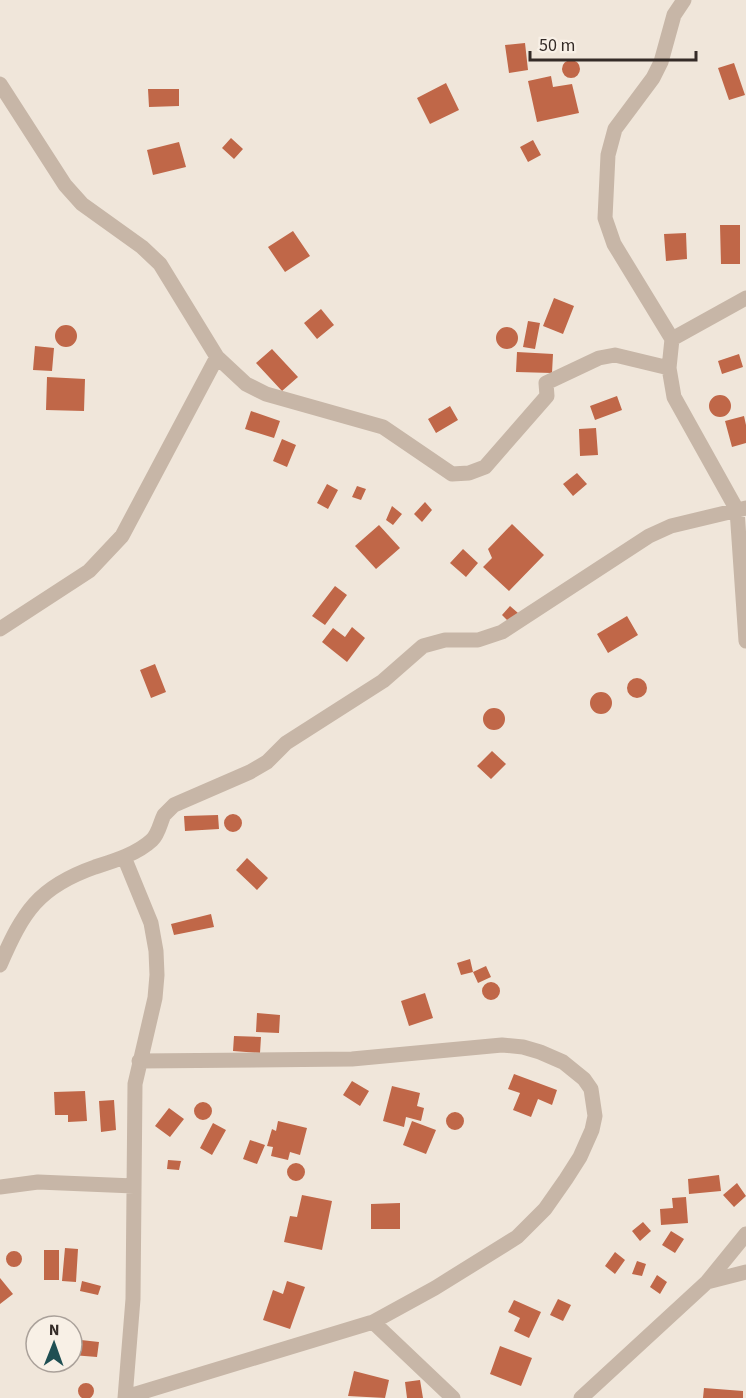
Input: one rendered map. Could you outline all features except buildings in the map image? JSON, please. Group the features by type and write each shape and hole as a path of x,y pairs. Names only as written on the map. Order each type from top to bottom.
{"street":[{"path":"684,0 674,15 661,62 653,78 615,129 608,155 605,218 614,244 672,339 669,368 674,398 742,509 746,641"},
{"path":"0,84 7,107 65,185 82,204 142,247 160,264 217,357 246,384 266,394 383,427 452,474 469,473 485,467 547,396 546,383 599,358 615,355 669,368"},
{"path":"672,339 746,298"},
{"path":"0,629 89,572 122,536 217,357"},
{"path":"0,965 15,931 30,908 50,888 74,874 124,857 152,840 165,815 174,805 250,772 267,762 286,743 383,681 423,646 445,640 478,640 502,632 649,536 671,526 742,509"},
{"path":"124,857 151,923 156,951 155,998 139,1060 135,1084 133,1299 125,1398 373,1322 435,1288 517,1237 545,1209 580,1157 592,1130 595,1116 591,1089 584,1079 563,1062 522,1047 502,1045 352,1059 139,1060"},
{"path":"0,1187 38,1182 134,1186"},
{"path":"581,1398 707,1282 746,1234"},
{"path":"707,1282 746,1272"},
{"path":"373,1322 453,1398"}]}
